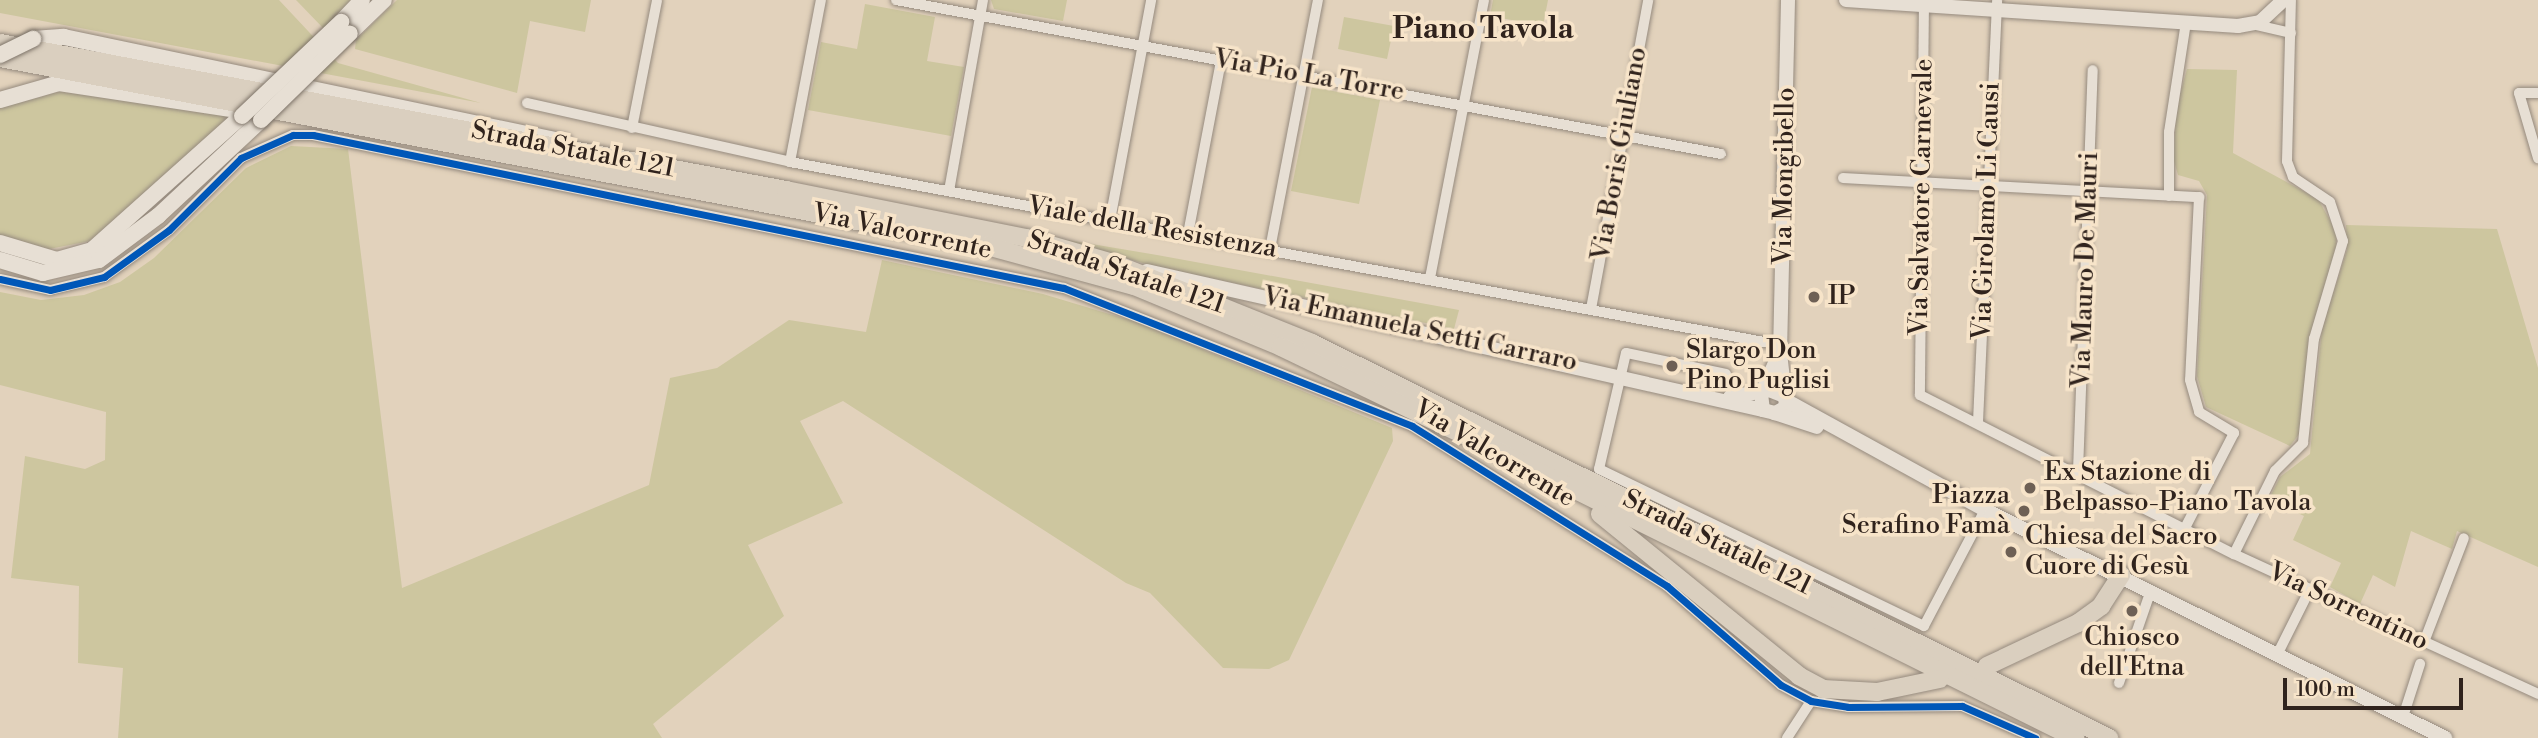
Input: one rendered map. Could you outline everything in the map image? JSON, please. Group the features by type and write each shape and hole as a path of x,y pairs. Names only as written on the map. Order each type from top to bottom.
{"main road":[{"path":"0,260 43,273 76,269 109,255 261,120 345,28 362,0"},
{"path":"0,243 57,260 92,250 242,116 345,28 384,0"},
{"path":"0,56 33,39 64,37 545,136 632,161"},
{"name":"Strada Statale 121","path":"0,43 1026,238 1113,263 1312,343 2109,738"},
{"name":"Strada Statale 121","path":"0,56 1070,266 1224,321 1503,454 2076,738"},
{"path":"0,100 59,83 231,111 282,112"},
{"path":"1503,454 1527,477 1616,522 1799,676 1850,694 1940,679"},
{"path":"1987,666 2078,623 2101,606 2122,576"}],"street":[{"path":"632,128 657,0"},
{"path":"790,162 821,0"},
{"name":"Via Pio La Torre","path":"896,0 1465,104 1721,154"},
{"path":"949,191 983,0"},
{"path":"1110,220 1151,0"},
{"path":"1270,249 1318,0"},
{"path":"1430,278 1484,0"},
{"name":"Via Boris Giuliano","path":"1591,309 1648,0"},
{"name":"Via Mongibello","path":"1786,399 1780,349 1788,0"},
{"path":"1846,0 1997,4 2186,22 2251,24 2291,33"},
{"path":"2251,24 2284,0"},
{"path":"1978,422 2186,526 2234,554 2275,471 2303,443 2314,339 2343,241 2330,202 2293,177 2287,161 2291,0"},
{"name":"Via Salvatore Carnevale","path":"1924,2 1920,395 1978,422"},
{"name":"Via Girolamo Li Causi","path":"1978,422 1997,4"},
{"path":"2169,196 2169,132 2186,22"},
{"path":"1188,234 1221,61"},
{"name":"Via Mauro De Mauri","path":"2078,471 2093,70"},
{"path":"2538,93 2519,93 2538,158"},
{"name":"Viale della Resistenza","path":"527,103 790,162 1430,278 1780,349"},
{"name":"Via Valcorrente","path":"0,279 50,290 104,278 169,230 241,158 293,135 313,135 1064,288 1412,426 1667,586 1756,662 1811,701"},
{"path":"1843,178 2199,197 2190,380 2199,412 2234,433 2186,526"},
{"name":"Via Emanuela Setti Carraro","path":"1113,263 1728,397"},
{"path":"1769,412 1761,392 1780,349"},
{"path":"1726,374 1626,353 1618,374 1599,469 1924,626 1985,510"},
{"path":"1728,397 1761,392 1786,399 1838,433 1985,510 2445,738"},
{"path":"1728,397 1838,433"},
{"path":"1769,412 1786,399"},
{"path":"2424,642 2464,538"},
{"name":"Via Sorrentino","path":"2234,554 2538,694"},
{"path":"2277,655 2310,589"},
{"path":"2119,683 2151,590"},
{"path":"2403,717 2420,664"},
{"path":"1787,738 1811,701 1848,708 1962,706 2035,738"}],"shaded area":[{"path":"0,0 279,0 338,63 481,103 0,13"},
{"path":"296,0 354,0 324,29"},
{"path":"397,0 591,0 585,32 530,21 517,93 355,49 356,40"},
{"path":"991,0 1067,0 1063,21 994,9"},
{"path":"1493,0 1548,0 1543,26 1490,16"},
{"path":"865,4 935,17 927,61 964,67 951,136 808,110 821,42 857,49"},
{"path":"1344,17 1394,26 1387,59 1338,49"},
{"path":"2187,69 2237,70 2233,153 2318,199 2336,231 2336,252 2308,349 2300,433 2290,446 2206,407 2197,376 2207,195 2199,181 2178,175 2174,161 2176,109"},
{"path":"1312,87 1380,100 1359,204 1291,191"},
{"path":"65,90 231,116 116,224 90,241 44,250 0,237 0,108"},
{"path":"291,146 348,149 402,588 649,485 670,378 717,368 789,320 866,332 882,260 1043,294 1136,322 1392,428 1393,441 1289,660 1269,669 1223,668 1150,593 1126,583 843,401 800,421 843,503 748,545 784,616 653,724 662,738 118,738 123,668 78,663 79,586 11,578 25,456 85,469 105,460 106,412 0,385 0,292 41,300 84,295 120,282 154,258 246,168"},
{"path":"2346,225 2497,229 2538,368 2538,567 2457,531 2452,549 2411,531 2395,587 2373,575 2360,604 2330,587 2341,563 2293,540 2304,516 2269,499 2280,477 2310,454 2322,328 2347,250"},
{"path":"1050,237 1459,310 1454,329 1157,267"}],"cycle path":[{"path":"0,279 50,290 104,277 169,230 241,158 293,135 313,135 1064,288 1412,426 1667,586 1781,685 1811,701 1848,707 1962,706 2035,738"}],"place":[{"name":"IP","path":"1814,297"},
{"name":"Slargo Don Pino Puglisi","path":"1672,366"},
{"name":"Ex Stazione di Belpasso-Piano Tavola","path":"2030,488"},
{"name":"Piazza Serafino Famà","path":"2024,511"},
{"name":"Chiesa del Sacro Cuore di Gesù","path":"2011,552"},
{"name":"Chiosco dell'Etna","path":"2132,611"}],"district":[{"name":"Piano Tavola","path":"1483,29"}]}
